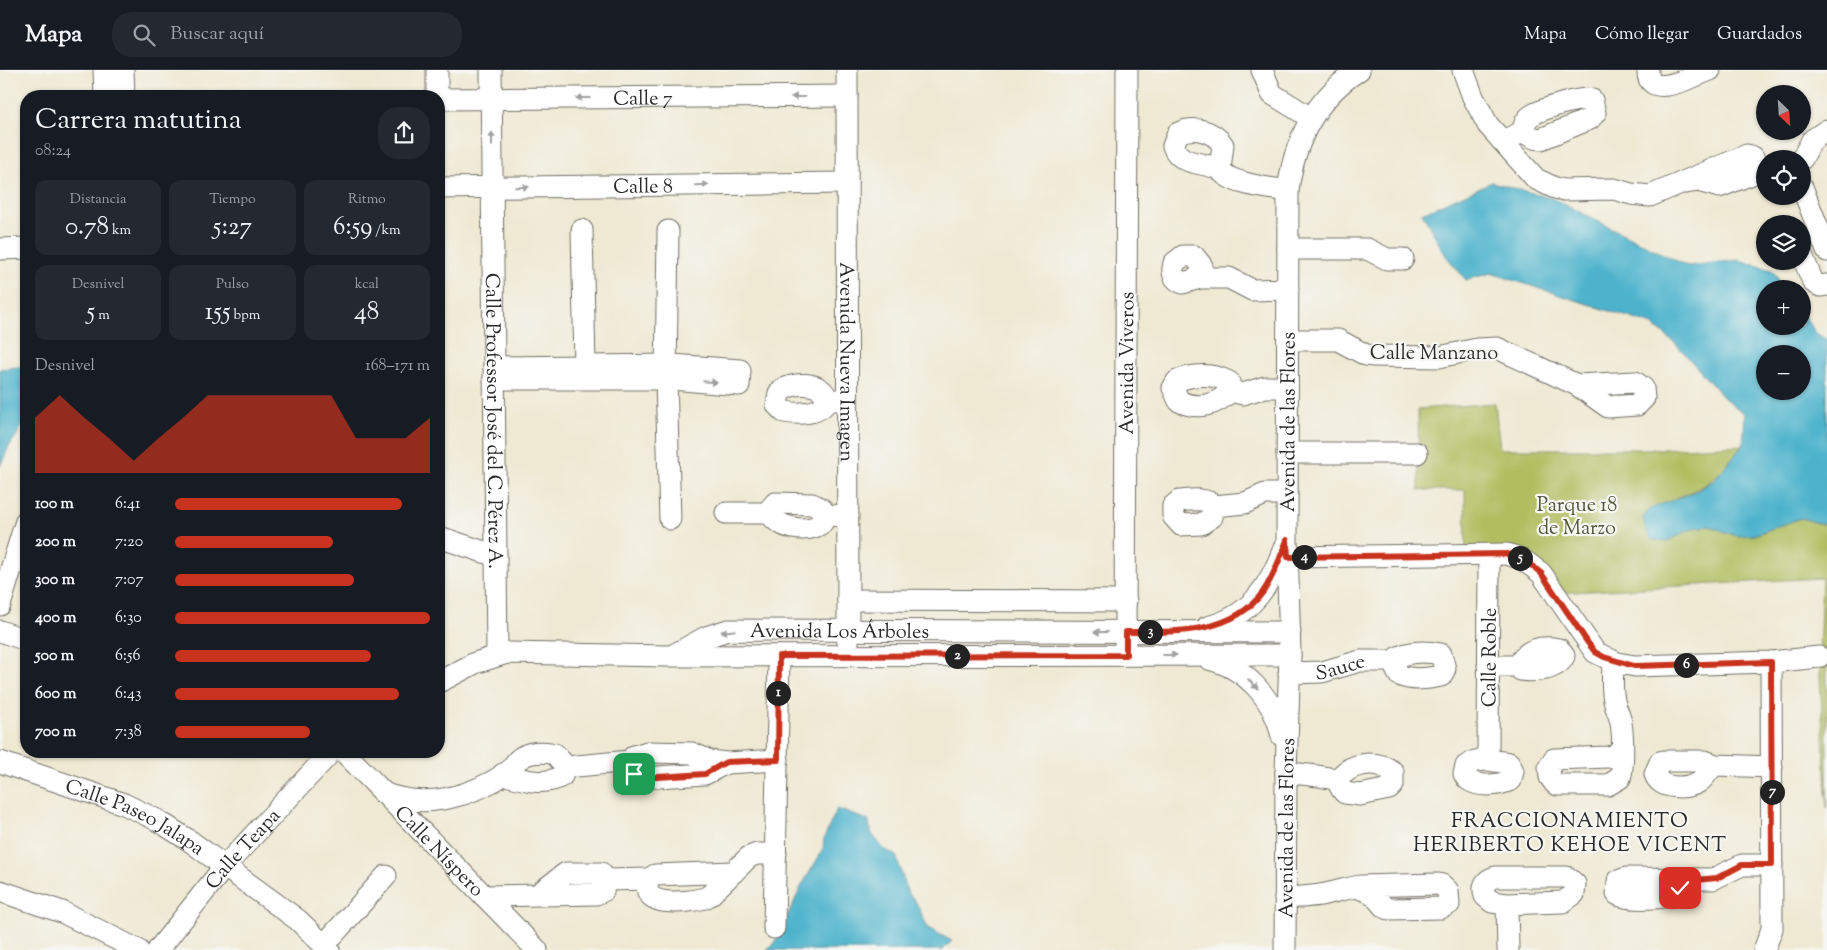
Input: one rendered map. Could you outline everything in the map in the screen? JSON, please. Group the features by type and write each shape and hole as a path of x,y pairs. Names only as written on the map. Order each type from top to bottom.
{"street":[{"path":"104,70 105,90"},
{"path":"124,70 124,90"},
{"path":"437,70 438,90"},
{"name":"Calle Professor José del C. Pérez A.","path":"491,70 497,655"},
{"name":"Avenida Nueva Imagen","path":"847,70 847,183 837,400 848,516 848,656"},
{"name":"Avenida Viveros","path":"1126,655 1128,70"},
{"path":"1262,70 1272,94 1311,118"},
{"name":"Avenida de las Flores","path":"1285,950 1286,770 1290,664 1287,549 1288,191 1294,157 1311,118 1334,79 1359,70"},
{"path":"1463,70 1482,116 1536,179 1544,184 1560,190 1614,189 1647,196 1655,195 1684,183"},
{"path":"1648,70 1648,76 1652,82 1666,86 1710,70"},
{"name":"Calle 7","path":"445,98 847,96"},
{"path":"1807,150 1812,140 1827,130"},
{"path":"1502,141 1523,132"},
{"path":"1220,169 1228,177 1249,184 1288,191"},
{"name":"Calle 8","path":"445,188 847,183"},
{"path":"582,230 592,369"},
{"path":"668,231 666,372 670,518"},
{"path":"1811,235 1827,251"},
{"path":"0,249 20,248"},
{"path":"1288,248 1367,249 1387,259 1403,259"},
{"path":"1809,270 1814,282 1820,286 1827,285"},
{"path":"1200,278 1232,279 1252,290 1288,289"},
{"name":"Calle Manzano","path":"1288,340 1338,340 1366,355 1374,356 1439,357 1477,348 1497,348 1577,384"},
{"path":"494,373 592,369 666,372"},
{"path":"1230,391 1244,394 1265,387 1288,387"},
{"path":"1287,453 1417,453"},
{"path":"1214,506 1245,503 1265,494 1287,494"},
{"path":"726,513 770,513 777,523 789,527 815,527 822,523 824,515 848,516"},
{"path":"0,605 20,540"},
{"path":"445,544 496,556"},
{"path":"1168,632 1213,626 1233,618 1250,607 1268,584 1287,549 1507,554 1522,558 1532,564 1604,656 1614,701 1621,720 1622,746"},
{"name":"Calle Roble","path":"1488,760 1490,555"},
{"path":"848,600 1126,601"},
{"name":"Avenida Los Árboles","path":"666,656 686,650 717,632 728,630 1290,632"},
{"path":"0,631 20,638"},
{"path":"1051,632 1051,656"},
{"name":"Avenida Los Árboles","path":"445,679 475,663 507,653 666,656 1194,655 1290,664"},
{"path":"1194,655 1231,667 1262,693 1280,725 1286,770 1337,781"},
{"path":"774,928 779,656"},
{"path":"1488,666 1519,666 1521,670 1530,671 1543,669 1562,660 1564,656 1604,656 1634,666 1771,662 1819,657"},
{"name":"Sauce","path":"1290,664 1322,672 1360,661 1392,661"},
{"path":"1764,950 1772,929 1771,662"},
{"path":"381,792 404,799 444,800 473,791 503,774 519,759 535,753 555,754 566,767 630,761 634,774 642,778 705,774 726,762 778,760"},
{"name":"Calle Teapa","path":"158,950 225,866 325,758"},
{"name":"Calle Níspero","path":"349,758 537,950"},
{"name":"Calle Paseo Jalapa","path":"0,762 141,811 190,841 225,866 306,926 326,947"},
{"path":"1716,765 1772,766"},
{"path":"484,896 596,894 603,891 606,880 649,879 648,892 657,901 699,900 710,895 749,857 757,854 776,854"},
{"path":"1692,879 1717,878 1742,865 1772,865"},
{"path":"326,947 386,876"},
{"path":"1285,898 1324,895 1356,887"},
{"path":"0,891 62,912 138,950"},
{"path":"1507,904 1508,950"}],"green space":[{"name":"Parque 18 de Marzo","path":"1495,403 1500,449 1660,449 1743,445 1714,478 1698,488 1675,498 1694,528 1709,526 1737,536 1754,535 1801,518 1827,526 1827,808 1819,657 1822,578 1555,593 1541,573 1466,555 1465,490 1419,490 1418,409"}],"water":[{"path":"1492,182 1554,199 1687,266 1739,260 1756,265 1756,270 1772,270 1779,280 1756,280 1756,335 1811,335 1811,326 1816,333 1827,340 1827,526 1801,518 1754,535 1737,536 1709,526 1694,528 1667,541 1652,540 1645,528 1643,517 1650,509 1698,490 1715,479 1743,445 1745,414 1724,398 1676,344 1653,325 1491,273 1466,280 1446,256 1422,213"},
{"path":"20,367 20,430 0,466 0,369"},
{"path":"837,809 868,820 872,834 883,848 896,856 908,894 915,900 928,928 952,941 943,950 766,950 775,943 802,885 823,850 824,838"}],"district":[{"name":"FRACCIONAMIENTO HERIBERTO KEHOE VICENT","path":"1570,832"}],"route":[{"path":"634,774 638,778 705,774 726,762 778,760 779,656 1126,655 1126,632 1168,632 1202,628 1213,626 1242,613 1257,600 1268,584 1278,566 1287,540 1288,557 1507,554 1522,558 1541,573 1588,643 1595,652 1604,657 1634,666 1771,662 1772,865 1742,865 1717,878 1685,881 1681,884 1680,888"}]}
